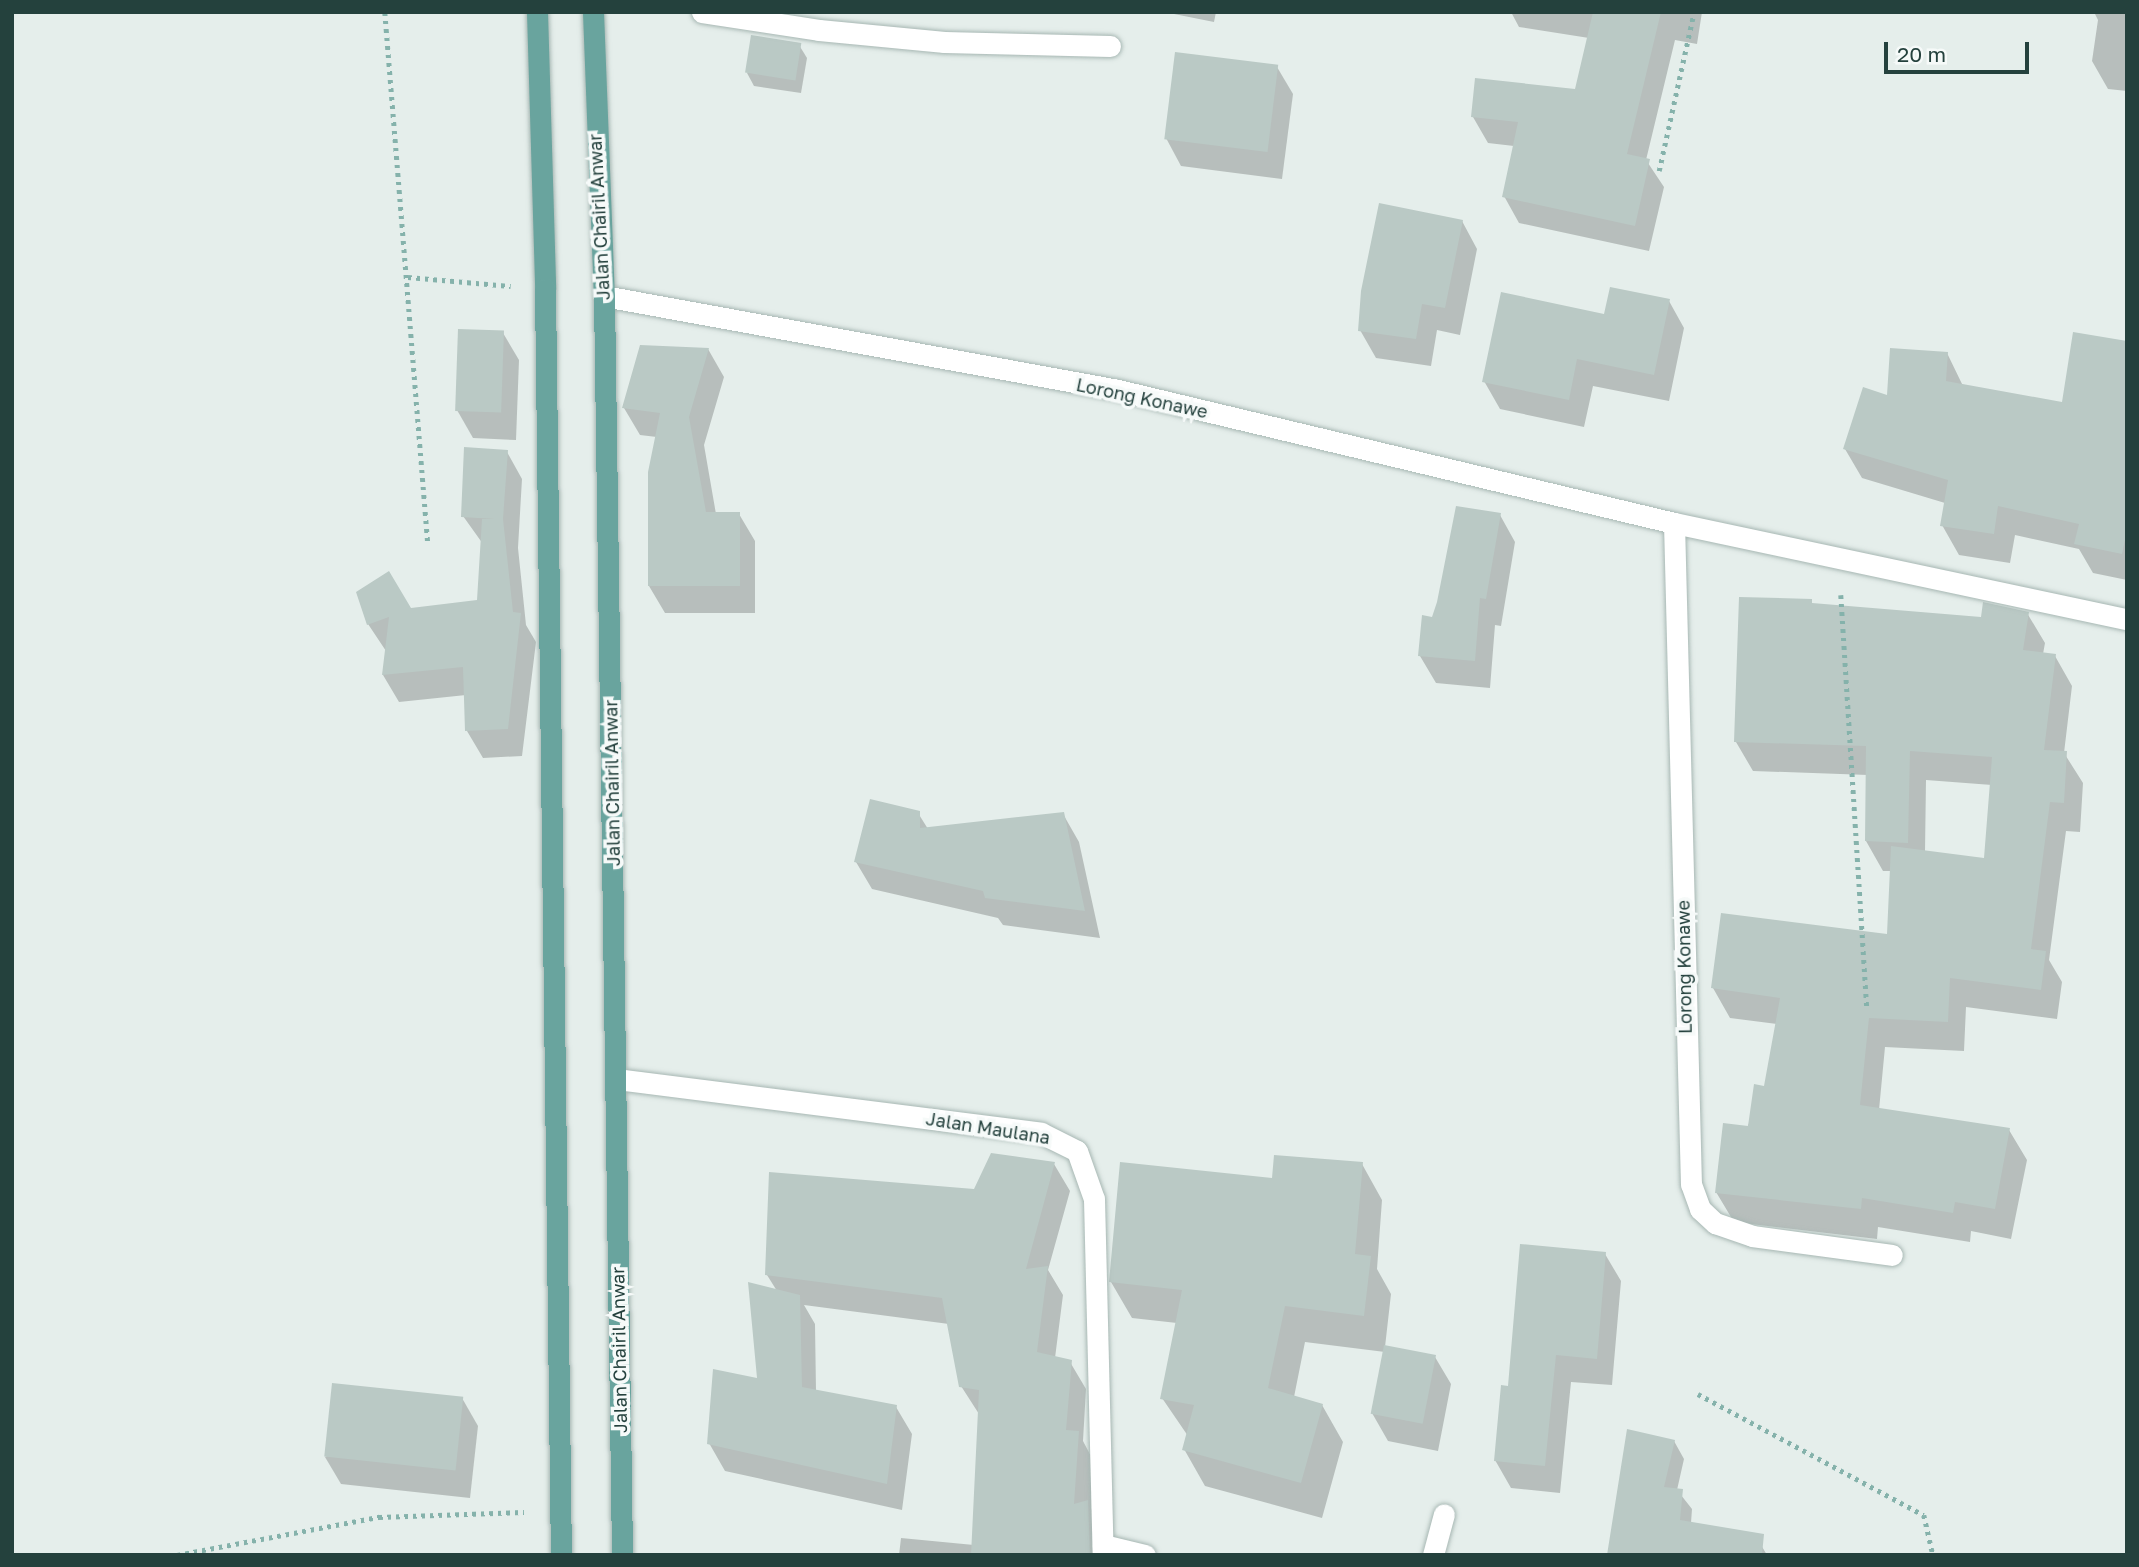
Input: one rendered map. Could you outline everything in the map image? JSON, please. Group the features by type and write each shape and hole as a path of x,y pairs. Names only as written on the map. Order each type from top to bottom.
{"main road":[{"path":"537,12 545,289 561,1555"},
{"name":"Jalan Chairil Anwar","path":"593,12 604,296 622,1555"}],"street":[{"path":"702,12 944,41 1110,46"},
{"name":"Lorong Konawe","path":"604,296 1118,390 1674,523 2127,618"},
{"name":"Lorong Konawe","path":"1674,523 1692,1184 1700,1209 1715,1223 1752,1236 1892,1255"},
{"name":"Jalan Maulana","path":"616,1079 1041,1133 1077,1151 1094,1199 1103,1550"},
{"path":"1433,1555 1444,1514"},
{"path":"1103,1550 1145,1555"}],"path":[{"path":"385,12 428,544"},
{"path":"1659,171 1694,12"},
{"path":"408,277 545,289"},
{"path":"1838,559 1867,1009"},
{"path":"1698,1394 1924,1515 1933,1555"},
{"path":"177,1555 379,1517 561,1511"}],"building":[{"path":"1593,12 1661,12 1627,154 1650,159 1635,226 1502,197 1518,122 1471,117 1475,78 1575,89"},
{"path":"751,35 801,43 795,81 745,73"},
{"path":"1175,52 1278,65 1268,152 1164,139"},
{"path":"1379,203 1463,220 1445,308 1422,304 1416,339 1358,331 1361,291"},
{"path":"1610,287 1670,299 1654,375 1577,359 1569,400 1482,382 1501,292 1604,314"},
{"path":"458,329 504,331 501,413 455,411"},
{"path":"2073,332 2127,341 2127,530 2122,554 2074,544 2079,524 1998,506 1994,534 1940,526 1948,480 1843,449 1863,387 1887,395 1890,348 1948,352 1946,381 2062,402"},
{"path":"640,345 709,348 689,417 706,512 740,512 740,586 648,586 648,472 660,413 622,408"},
{"path":"464,447 508,450 503,519 513,612 521,613 508,729 465,731 463,667 382,675 389,617 367,625 356,592 389,571 411,608 477,600 482,519 495,519 461,517"},
{"path":"1456,506 1501,513 1486,599 1480,598 1475,661 1418,656 1422,615 1432,617 1437,602"},
{"path":"1739,597 1812,599 1812,603 1981,617 1983,602 2029,612 2023,650 2056,654 2044,750 2067,751 2064,803 2050,802 2031,949 2046,951 2041,990 1950,978 1948,1022 1869,1018 1860,1105 2010,1128 1995,1209 1955,1202 1953,1213 1862,1198 1861,1209 1715,1193 1723,1123 1748,1126 1754,1084 1764,1086 1780,998 1711,988 1721,913 1887,934 1891,846 1984,858 1992,757 1910,751 1908,843 1865,841 1866,746 1734,742"},
{"path":"870,799 920,811 920,828 1064,812 1085,911 985,898 983,891 854,862"},
{"path":"991,1153 1055,1162 1026,1269 1048,1266 1037,1352 1072,1360 1066,1430 1079,1431 1074,1504 1088,1500 1090,1555 971,1555 979,1390 959,1387 942,1298 765,1275 769,1172 974,1189"},
{"path":"1274,1155 1363,1162 1355,1254 1371,1256 1364,1316 1285,1306 1268,1388 1323,1404 1301,1483 1182,1450 1194,1405 1160,1399 1182,1290 1109,1282 1120,1162 1272,1178"},
{"path":"1520,1244 1606,1252 1597,1359 1556,1355 1545,1466 1494,1461 1501,1385 1508,1386"},
{"path":"748,1282 800,1295 802,1387 897,1405 887,1484 707,1444 713,1369 757,1378"},
{"path":"1384,1345 1436,1355 1423,1424 1371,1414"},
{"path":"332,1383 463,1397 456,1470 324,1457"},
{"path":"1627,1429 1675,1440 1664,1487 1683,1489 1680,1520 1764,1534 1762,1555 1607,1555"}]}
